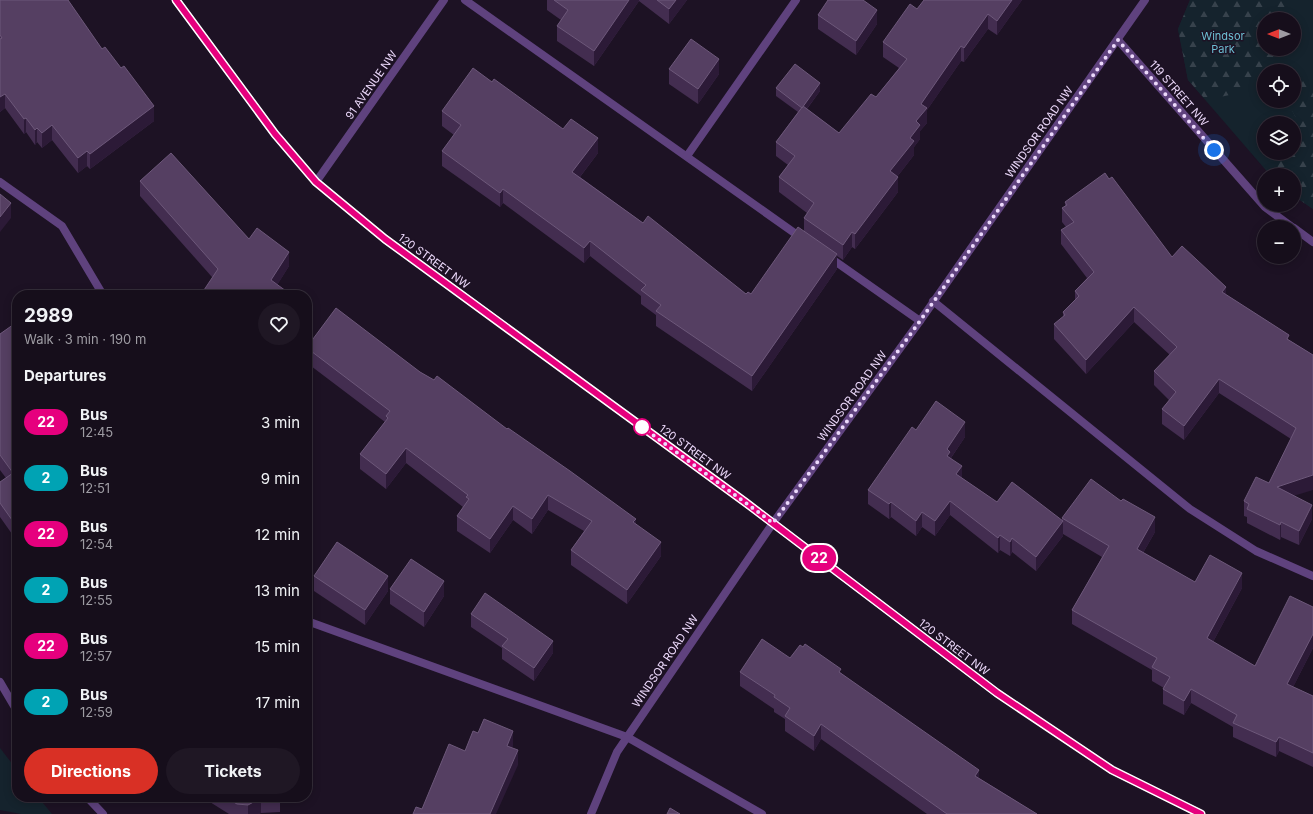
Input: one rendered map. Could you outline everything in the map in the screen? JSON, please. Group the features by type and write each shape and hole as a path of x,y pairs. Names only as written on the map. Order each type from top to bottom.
{"street":[{"name":"120 STREET NW","path":"176,0 275,134 316,182 385,239 773,523 997,693 1112,770 1201,814"},
{"name":"91 AVENUE NW","path":"316,182 444,0"},
{"path":"465,0 808,242"},
{"path":"686,156 796,0"},
{"name":"WINDSOR ROAD NW","path":"592,814 617,752 627,737 773,523 920,321 1146,0"},
{"name":"119 STREET NW","path":"1118,40 1265,207 1282,220"},
{"path":"0,182 62,226 100,290"},
{"name":"119 STREET NW","path":"1301,234 1313,242"},
{"path":"821,251 920,321"},
{"path":"933,301 1190,509 1256,551 1313,576"},
{"path":"312,623 627,737 762,814"},
{"path":"0,682 12,702"},
{"path":"91,802 103,814"}],"green space":[{"name":"Windsor Park","path":"1190,0 1313,0 1313,209 1301,201 1301,168 1264,168 1257,160 1301,160 1301,116 1257,116 1257,160 1188,80 1178,29"},
{"path":"1190,0 1297,0 1290,6 1289,12 1257,12 1257,56 1278,56 1276,64 1257,64 1257,78 1234,94 1211,99 1204,98 1188,80 1178,29"},
{"path":"1302,77 1313,82 1313,160 1305,169 1313,172 1313,209 1301,201 1301,168 1274,168 1273,160 1301,160 1301,116 1295,116 1291,108 1301,108"},
{"path":"0,748 12,764 12,802 42,802 52,814 21,814 0,810"}],"building":[{"path":"0,0 68,0 102,49 105,47 121,68 124,66 154,106 90,154 87,151 78,158 52,125 42,133 37,128 35,130 26,118 24,119 5,94 0,97 0,39 2,38 0,35"},
{"path":"554,0 629,0 594,51 557,26 568,10"},
{"path":"657,0 676,0 669,9"},
{"path":"828,0 863,0 877,10 856,41 818,15"},
{"path":"924,0 1012,0 997,21 988,14 964,48 961,46 921,104 927,108 916,121 920,125 910,138 914,141 890,171 898,177 855,234 852,232 843,245 804,218 814,203 779,177 795,156 776,142 803,106 839,133 871,94 876,97 907,59 883,42 910,4 917,9"},
{"path":"691,39 719,59 698,89 669,69"},
{"path":"795,64 820,83 802,108 776,88"},
{"path":"473,68 492,82 494,79 563,129 571,119 598,138 572,172 643,223 648,216 746,294 748,292 751,294 798,227 837,254 752,376 656,311 661,305 641,290 646,285 590,241 584,248 503,189 500,193 442,151 461,125 442,111"},
{"path":"171,153 249,239 257,228 289,252 271,280 285,290 204,290 218,269 140,181"},
{"path":"1105,173 1109,179 1112,177 1172,257 1182,246 1226,287 1222,292 1289,335 1287,339 1313,355 1313,475 1277,487 1312,505 1299,531 1281,522 1280,525 1247,509 1249,504 1244,501 1256,477 1269,483 1296,428 1219,379 1184,426 1162,409 1176,392 1154,371 1177,347 1134,307 1086,360 1054,324 1065,315 1063,312 1079,296 1075,291 1094,272 1061,230 1074,222 1062,208 1067,205 1065,202"},
{"path":"0,194 11,203 0,217"},
{"path":"336,308 420,372 434,380 437,376 507,429 508,428 570,471 636,519 633,522 661,542 627,590 571,550 592,521 548,495 532,519 513,506 490,539 457,516 469,499 466,497 468,495 406,448 386,474 360,454 388,418 386,416 390,411 312,352 312,340"},
{"path":"12,326 12,472 0,455 0,334"},
{"path":"936,401 965,422 947,449 950,452 947,456 962,466 956,474 997,502 1012,482 1063,521 1036,557 1012,538 1010,542 1000,535 998,538 950,501 935,521 922,512 916,521 891,502 889,504 868,490 912,427 916,430"},
{"path":"12,474 12,520 0,503 0,482"},
{"path":"1091,479 1121,501 1123,499 1155,517 1137,549 1195,582 1210,555 1242,573 1207,638 1255,666 1290,596 1313,607 1313,634 1287,684 1313,696 1313,753 1279,737 1276,742 1233,723 1237,715 1191,689 1184,701 1163,689 1170,677 1152,667 1157,658 1072,610 1109,546 1062,518"},
{"path":"337,542 388,576 365,610 314,576"},
{"path":"411,559 444,581 424,612 390,589"},
{"path":"485,593 553,641 534,668 502,646 508,639 471,614"},
{"path":"762,639 790,658 800,645 803,647 805,644 841,669 839,672 979,770 975,776 1037,814 947,814 821,724 814,736 785,716 790,708 774,697 775,695 740,672"},
{"path":"484,719 513,731 507,746 518,750 490,814 413,814 416,807 422,809 449,744 465,751 473,731 478,733"},
{"path":"234,802 254,802 248,805 237,804"},
{"path":"670,808 680,814 667,814"}],"bus line":[{"name":"22","path":"176,0 275,134 316,182 385,239 745,502 997,693 1112,770 1201,814"}],"route":[{"path":"642,427 773,523 920,321 1118,40 1214,150"}]}
